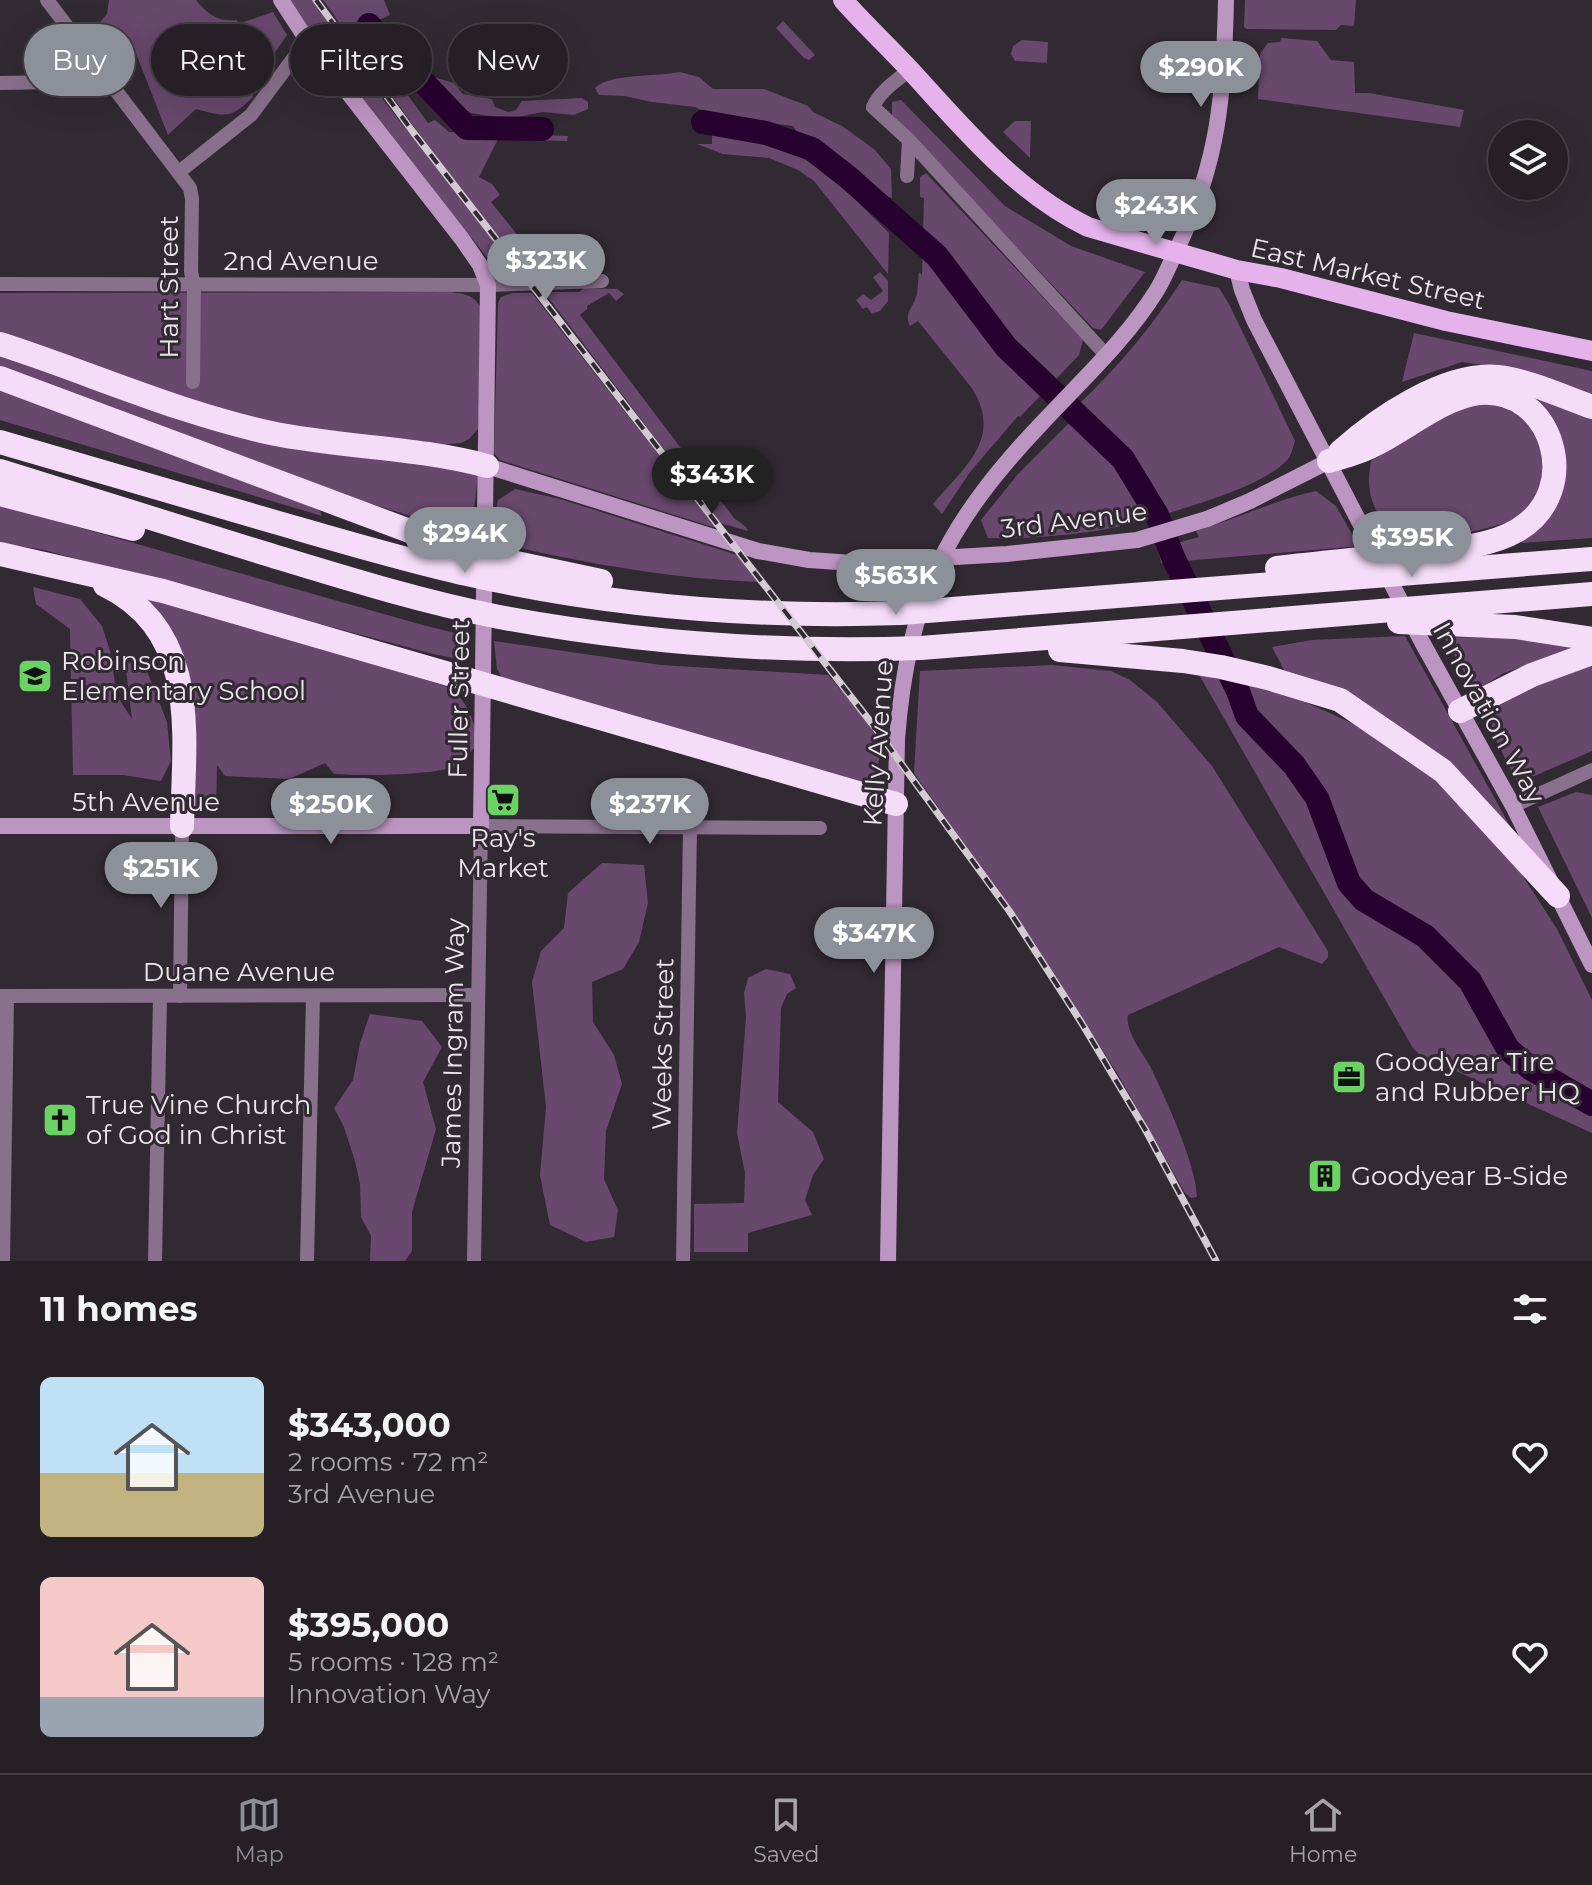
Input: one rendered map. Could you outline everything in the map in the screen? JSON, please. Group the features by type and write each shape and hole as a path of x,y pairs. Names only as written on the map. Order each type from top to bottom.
{"highway":[{"path":"0,344 222,421 285,435 435,454 487,466"},
{"path":"1329,461 1364,430 1450,383 1476,376 1502,377 1592,407"},
{"path":"0,378 468,562"},
{"path":"1329,461 1369,447 1450,402 1477,393 1498,394 1520,404 1545,431 1555,457 1554,486 1548,501 1530,521 1517,531 1404,564"},
{"path":"0,442 363,547 502,570 605,582 720,605 788,614 901,613 1079,600 1233,580 1404,564 1592,559"},
{"path":"0,471 345,578"},
{"path":"0,494 198,546 345,578 500,617 650,638 758,647 851,650 970,644 1265,620 1430,614 1592,594"},
{"path":"0,554 163,591 896,804"},
{"path":"77,571 123,594 148,618 173,657 184,700 182,826"},
{"path":"1430,614 1583,637"},
{"path":"970,644 1183,661 1253,674 1340,700 1443,771 1558,896"},
{"path":"1460,711 1532,675 1592,653"}],"main road":[{"path":"281,0 297,24"},
{"name":"East Market Street","path":"843,0 1015,180 1078,222 1237,270 1281,278 1446,321 1592,351"},
{"name":"Kelly Avenue","path":"888,1261 897,739 908,652 920,607 941,559 978,496 1106,355 1158,288 1190,222 1210,167 1223,96 1226,0"},
{"path":"351,96 462,239 480,265 488,285"},
{"name":"Innovation Way","path":"1237,270 1254,320 1513,806 1592,965"},
{"name":"Fuller Street","path":"481,826 488,285"},
{"name":"3rd Avenue","path":"487,466 731,543 786,557 853,563 941,559 1137,540 1172,531 1250,501 1329,461"},
{"name":"5th Avenue","path":"0,826 481,826"}],"street":[{"name":"Hart Street","path":"47,0 65,24"},
{"path":"179,172 251,115 290,63"},
{"path":"910,70 891,85 873,107 909,140 1106,355"},
{"path":"0,83 24,83"},
{"name":"Hart Street","path":"119,96 190,188 191,272 194,285 193,382"},
{"path":"907,176 909,140"},
{"name":"2nd Avenue","path":"0,284 488,285 602,281"},
{"path":"1513,806 1591,772"},
{"path":"180,996 182,826"},
{"name":"5th Avenue","path":"481,826 820,828"},
{"name":"James Ingram Way","path":"474,1261 481,826"},
{"name":"Weeks Street","path":"683,1261 690,828"},
{"name":"Duane Avenue","path":"3,996 477,995"},
{"path":"3,996 3,1261"},
{"path":"155,1261 160,996"},
{"path":"307,1261 313,997"}],"shaded area":[{"path":"109,0 196,0 214,16 237,20 238,24 151,24 151,92 135,51 135,24 98,24 107,14"},
{"path":"290,0 313,0 330,24 305,24"},
{"path":"323,0 384,0 390,15 371,24 340,24"},
{"path":"1245,0 1356,0 1354,26 1341,25 1336,30 1247,29 1244,27"},
{"path":"273,12 287,35 274,54 274,24 238,24"},
{"path":"783,21 815,55 809,60 776,28"},
{"path":"1281,38 1317,41 1331,60 1354,62 1355,93 1464,110 1460,127 1258,99 1260,54 1268,43 1280,42"},
{"path":"1022,40 1048,42 1047,63 1015,61 1011,54 1013,46"},
{"path":"680,72 699,77 713,89 764,89 808,106 813,112 842,126 874,149 891,169 892,198 876,193 826,149 801,138 793,126 715,116 695,107 599,95 595,88 611,80"},
{"path":"432,77 448,81 448,96 492,99 495,107 508,112 516,110 522,101 582,98 588,102 588,109 574,115 543,112 508,119 471,113 436,92"},
{"path":"153,96 253,96 233,113 214,114 196,109 168,135"},
{"path":"358,96 380,96 513,265 494,266"},
{"path":"392,96 408,96 428,123 435,120 449,132 568,136 567,141 498,139 479,177 492,184 500,195 491,202 540,263 552,260 569,243 586,263 595,257 600,265 596,273 526,274"},
{"path":"901,100 1005,206 1071,246 1145,272 1101,330 1093,328 892,115 892,102"},
{"path":"1015,121 1031,121 1030,158 1003,132"},
{"path":"712,134 774,146 823,171 889,233 888,274 814,181 798,170 769,158 723,154 697,144 712,144"},
{"path":"926,173 1083,340 1079,355 1018,416 970,472 942,514 933,504 976,451 984,422 971,387 918,321 910,326 908,321 917,294 919,272 922,275 924,198 920,197 920,177"},
{"path":"880,272 888,281 888,301 880,311 872,314 856,300 863,294 871,300 883,291 873,277"},
{"path":"1182,280 1219,288 1295,441 1288,459 1265,477 1232,492 1168,513 1113,435 1078,405 1134,346"},
{"path":"584,288 617,289 624,294 616,301 609,293 587,306 580,315 734,518 748,531 720,523 544,292 579,292"},
{"path":"450,292 471,297 480,306 478,429 461,443 438,445 334,434 239,416 0,333 0,293"},
{"path":"512,293 532,293 716,528 500,460 494,453 498,303 501,297"},
{"path":"1414,333 1592,371 1592,397 1530,372 1462,362 1402,382"},
{"path":"0,351 194,422 468,467 478,476 471,535 321,488 0,370"},
{"path":"0,388 281,493 320,511 322,516 0,420"},
{"path":"1540,398 1592,416 1592,538 1522,543 1519,538 1551,512 1537,405"},
{"path":"1491,403 1525,417 1545,453 1541,493 1517,520 1468,533 1394,541 1370,494 1371,461 1457,408"},
{"path":"1073,419 1099,442 1131,478 1147,517 1134,523 1094,531 988,538 981,520 1018,474"},
{"path":"515,489 560,499 737,555 759,582 627,569 498,543 493,522 498,500"},
{"path":"1316,491 1336,506 1359,546 1161,563 1158,548 1199,537 1196,531"},
{"path":"0,505 471,637 458,659 44,550 0,543"},
{"path":"33,587 80,599 102,626 110,651 117,696 132,719 125,662 145,666 167,722 171,761 161,781 123,775 73,775 70,629 36,604"},
{"path":"138,590 445,686 460,697 469,710 478,744 454,766 414,773 334,774 325,763 289,779 225,776 217,765 216,809 191,811 190,702"},
{"path":"1405,636 1511,828 1384,716 1315,680 1284,670 1272,647 1312,640"},
{"path":"1444,637 1508,638 1571,646 1569,650 1504,673 1475,691"},
{"path":"494,641 661,665 828,675 877,739 879,755 874,779 857,784 502,678 497,669"},
{"path":"1592,661 1592,751 1518,783 1492,733 1492,717 1488,715 1496,703"},
{"path":"1052,665 1111,671 1130,680 1157,702 1212,766 1328,951 1328,957 1322,964 1279,947 1128,1015 1132,1034 1179,1131 1197,1197 1191,1198 1185,1193 1117,1073 1035,944 914,773 920,671"},
{"path":"1198,673 1290,695 1367,730 1439,779 1521,873 1557,929 1592,1000 1592,1133 1419,1054 1413,1048"},
{"path":"1576,792 1592,795 1592,918 1538,807"},
{"path":"602,863 644,865 648,903 639,942 623,969 592,982 593,1022 614,1055 622,1084 606,1131 604,1179 618,1210 614,1237 586,1242 550,1225 540,1175 546,1107 532,982 541,951 564,928 568,893"},
{"path":"766,969 790,974 796,988 787,994 781,1008 778,1102 813,1132 824,1159 813,1175 805,1200 812,1215 748,1233 748,1252 694,1252 694,1204 744,1203 745,1173 737,1133 746,1017 744,993 748,978"},
{"path":"370,1014 422,1021 442,1047 423,1082 436,1129 412,1212 412,1251 405,1261 370,1261 371,1236 361,1217 360,1184 355,1161 334,1108 353,1080 360,1043"}],"waterway":[{"path":"432,91 467,128 542,129"},
{"path":"703,122 766,133 812,149 849,178 937,256 1006,347 1123,459 1157,515 1173,557 1247,716 1294,765 1317,798 1349,883 1364,900 1425,936 1470,981 1508,1049 1530,1068 1592,1104"}],"railway":[{"path":"316,0 413,132 873,725 1010,912 1145,1129 1216,1261"}],"place":[{"name":"Robinson Elementary School","path":"35,676"},
{"name":"Ray's Market","path":"503,800"},
{"name":"Goodyear Tire and Rubber HQ","path":"1349,1077"},
{"name":"True Vine Church of God in Christ","path":"60,1120"},
{"name":"Goodyear B-Side","path":"1325,1176"}]}
